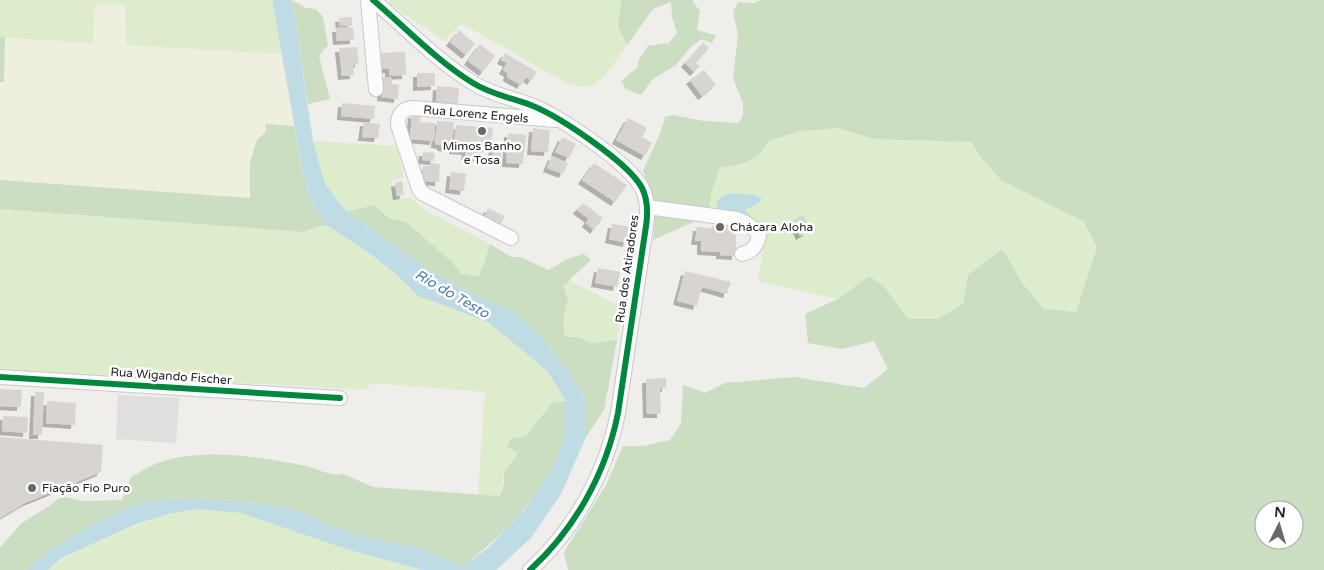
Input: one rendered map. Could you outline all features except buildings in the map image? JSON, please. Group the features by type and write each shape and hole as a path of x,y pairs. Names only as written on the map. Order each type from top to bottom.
{"street":[{"path":"368,0 376,90"},
{"name":"Rua dos Atiradores","path":"373,0 447,64 473,83 499,96 534,107 558,120 595,144 625,167 642,188 647,207 646,226 618,413 611,443 589,494 557,541 530,570"},
{"name":"Rua Lorenz Engels","path":"511,238 422,194 398,125 398,118 405,109 413,108 558,120"},
{"path":"647,207 737,219 746,223 759,235 756,247 742,254"},
{"name":"Rua Wigando Fischer","path":"0,377 340,398"}],"green space":[{"path":"0,0 272,0 281,54 126,45 125,5 95,4 93,43 0,37"},
{"path":"292,0 306,8 316,9 323,17 328,45 319,56 330,99 308,104"},
{"path":"391,0 621,0 618,27 627,45 599,81 587,87 580,87 568,84 461,23 445,41 388,3"},
{"path":"621,0 694,0 693,2 700,11 697,30 716,35 712,43 701,39 690,48 676,65 652,80 641,95 626,89 621,81 637,68 639,59 648,46 669,43 677,33 672,17 671,2 653,9 627,45 618,27"},
{"path":"761,0 1324,0 1324,570 568,570 564,552 606,485 623,446 643,446 670,440 681,423 683,385 705,393 725,383 795,377 864,388 888,369 874,341 842,349 808,343 805,314 838,299 869,276 883,285 908,319 937,319 963,304 968,275 1002,249 1023,284 1044,309 1076,312 1097,247 1084,222 1001,180 980,156 972,142 874,139 838,128 802,131 770,140 758,156 741,164 720,168 711,194 709,213 705,217 653,240 655,221 653,205 643,171 665,117 673,115 704,121 738,123 743,116 743,104 733,77 738,35 733,12 738,2 754,3"},
{"path":"94,4 126,5 126,45 281,54 294,126 265,124 266,132 250,162 250,198 0,180 0,82 4,82 5,37 92,43"},
{"path":"0,37 5,37 4,82 0,82"},
{"path":"265,124 294,126 302,168 312,204 326,225 305,232 0,209 0,180 250,198 250,162 257,140 266,132"},
{"path":"839,128 874,139 972,142 980,156 1001,180 1084,222 1097,247 1076,312 1044,309 1023,284 968,275 964,304 937,319 908,320 883,285 869,276 838,299 758,281 764,243 760,231 709,213 711,194 720,168 741,164 758,156 770,140 802,131"},
{"path":"313,141 397,146 404,178 391,181 396,199 411,197 424,210 490,244 484,264 477,276 461,274 452,262 406,223 389,219 373,205 347,212 325,184"},
{"path":"373,205 389,218 406,222 452,262 461,274 478,276 490,244 511,257 520,257 549,270 567,259 584,254 591,260 563,286 568,299 563,319 565,337 577,337 591,343 617,340 604,410 586,437 585,398 567,369 540,336 512,311 467,291 422,265 347,212"},
{"path":"0,209 305,232 326,225 365,250 394,272 418,296 488,322 547,371 566,401 552,403 526,436 518,452 504,472 500,496 478,495 485,392 371,383 366,390 0,369"},
{"path":"569,280 623,308 617,340 591,343 577,337 565,337 563,319 568,299 563,286"},
{"path":"566,401 566,435 551,472 525,508 494,540 464,566 445,560 425,549 358,535 324,523 296,509 268,504 196,499 162,500 133,505 91,525 58,545 26,570 0,570 0,547 22,523 62,496 82,501 122,500 131,477 158,463 193,455 230,455 285,462 333,474 343,474 373,487 500,496 504,484 504,472 518,453 507,447 511,439 526,436 552,403"},
{"path":"196,509 241,513 346,549 422,570 48,570 72,554 122,531 158,518"}],"shaded area":[{"path":"118,395 179,398 176,443 116,439"}],"water":[{"name":"Rio do Testo","path":"272,0 292,0 313,141 325,184 347,212 422,265 467,291 512,311 540,336 567,369 585,398 586,437 561,494 531,538 496,570 422,570 346,549 241,513 196,509 169,514 134,525 62,558 48,570 26,570 58,545 91,525 133,505 162,500 196,499 268,504 296,509 324,523 358,535 425,549 445,560 464,566 488,548 525,509 554,465 566,435 566,401 547,371 488,322 418,296 394,272 365,250 326,225 312,204 302,168"},
{"path":"733,193 755,195 762,199 756,205 746,209 746,212 751,216 750,218 725,212 717,207 717,201 723,196"}],"cycle path":[{"path":"373,0 434,54 473,83 488,91 533,106 560,120 593,142 635,178 642,188 645,197 647,211 646,226 618,413 613,435 606,457 586,499 561,537 530,570"},
{"path":"0,377 340,398"}],"place":[{"name":"Mimos Banho e Tosa","path":"482,131"},
{"name":"Chácara Aloha","path":"720,227"},
{"name":"Fiação Fio Puro","path":"32,488"}]}
